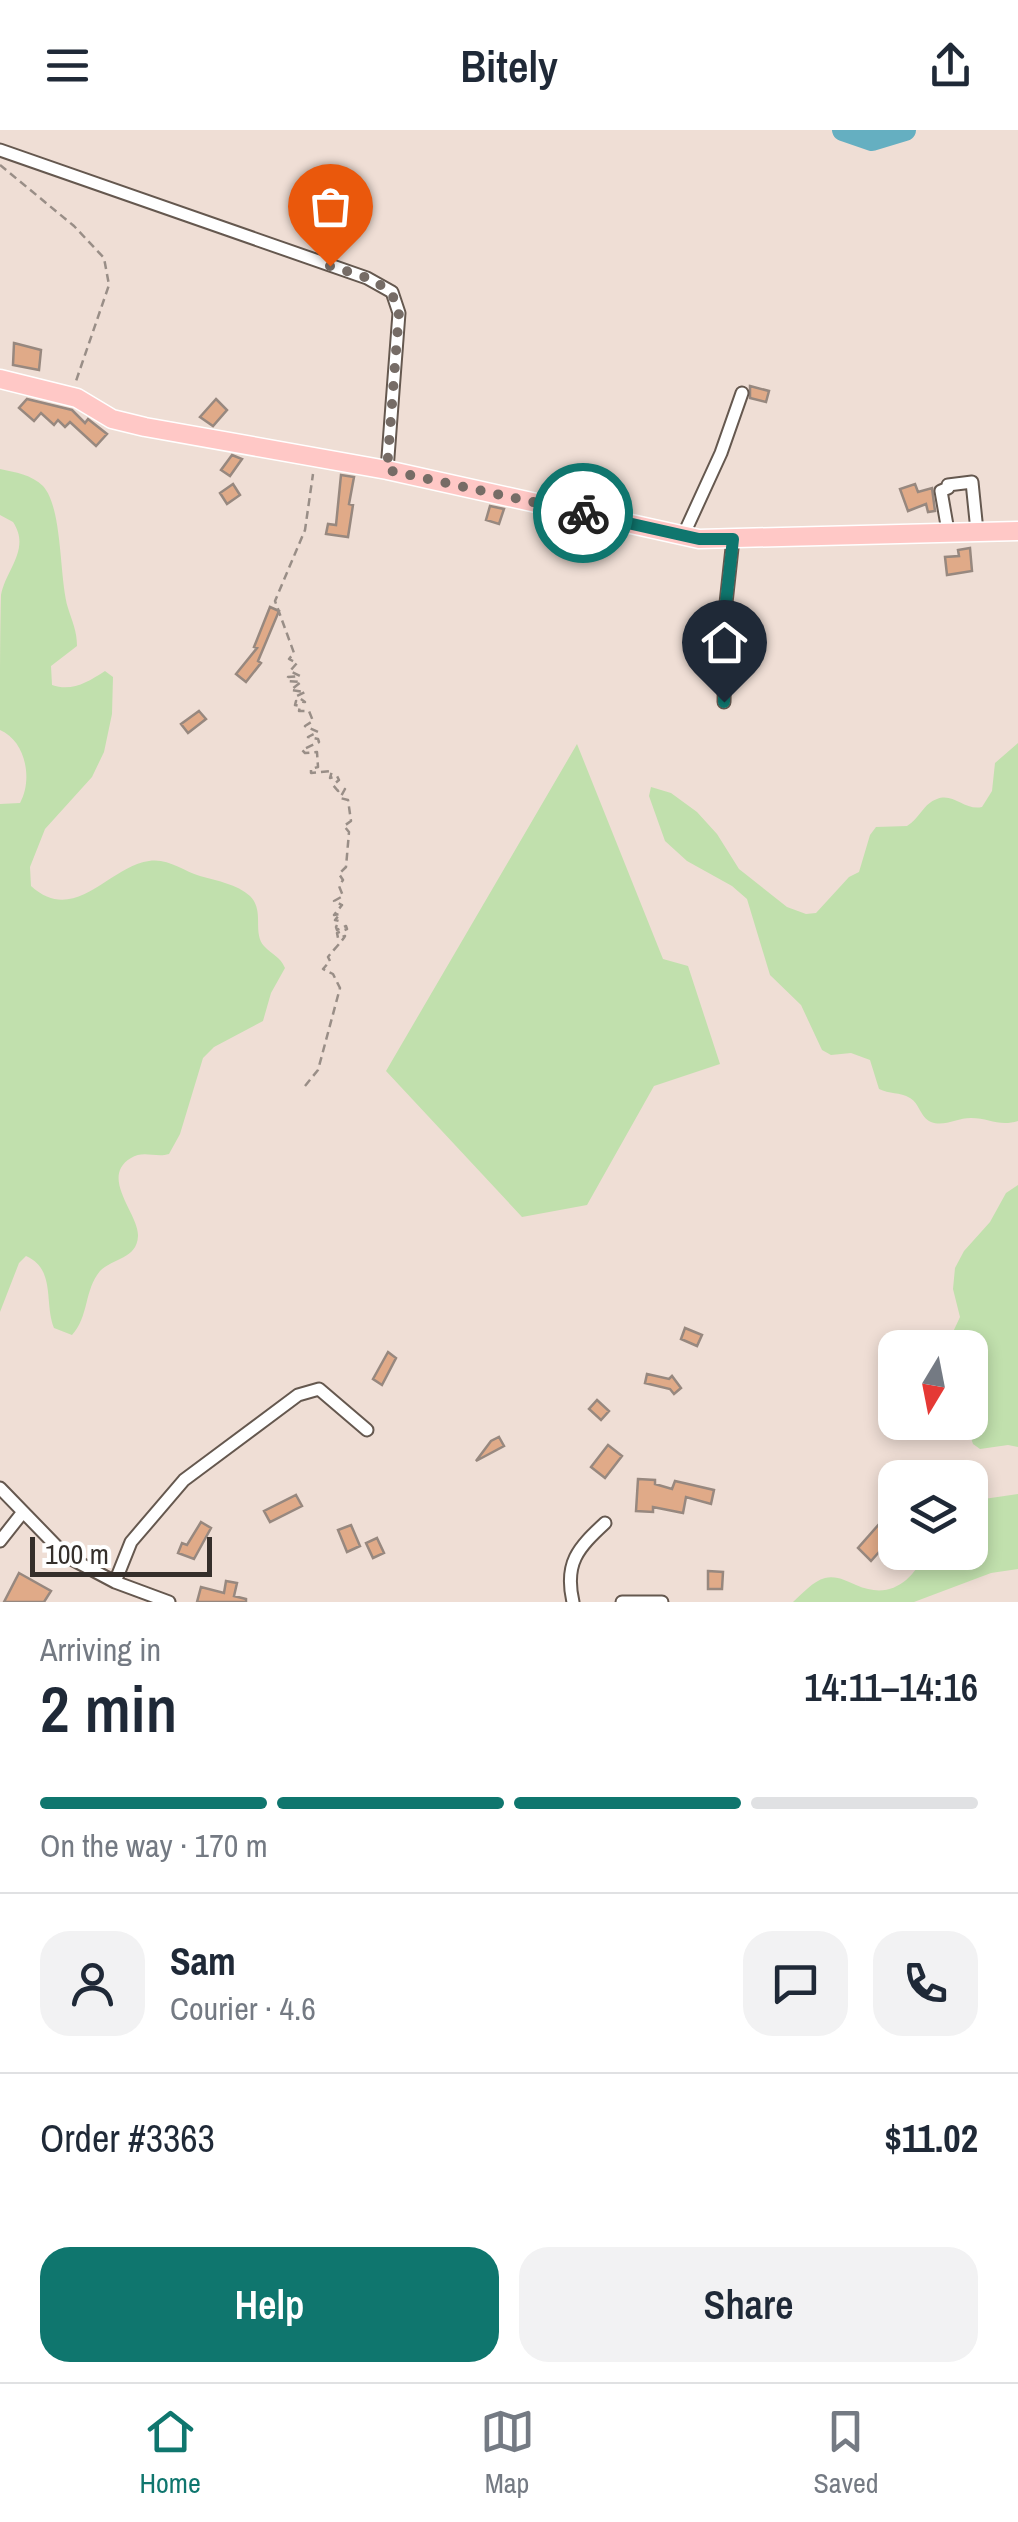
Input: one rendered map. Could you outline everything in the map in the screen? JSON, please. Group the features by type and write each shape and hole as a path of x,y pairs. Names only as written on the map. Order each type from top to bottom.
{"main road":[{"path":"0,379 77,398 112,419 145,428 387,470 683,536 733,539 1018,531"}],"street":[{"path":"0,150 366,278 392,292 399,312 387,470"},
{"path":"683,536 722,453 742,393"},
{"path":"948,531 941,490 948,485 972,482 977,531"},
{"path":"724,702 725,619 733,539"},
{"path":"116,1582 131,1542 184,1480 298,1396 319,1388 367,1430"},
{"path":"0,1488 66,1556 116,1582 169,1602"},
{"path":"0,1541 23,1512"},
{"path":"573,1602 573,1560 586,1540 605,1524"},
{"path":"622,1602 662,1602"}],"path":[{"path":"0,165 74,226 104,258 109,285 75,377 77,398"},
{"path":"305,1086 318,1070 340,992 336,978 322,969 330,961 330,952 345,936 338,938 337,934 346,926 338,930 336,927 339,922 335,920 340,914 334,916 342,905 334,901 343,896 339,886 344,880 339,874 346,867 349,832 344,826 351,822 348,800 340,798 345,788 338,791 333,785 339,780 337,776 330,778 332,771 310,772 318,767 317,752 305,754 302,750 319,742 308,737 318,732 305,726 313,721 309,710 299,711 300,706 295,705 304,702 297,696 305,692 291,690 301,682 288,681 288,677 300,676 290,671 298,663 289,658 294,654 292,640 276,601 304,530 316,457"}],"green space":[{"path":"0,469 39,482 54,510 65,595 77,646 51,666 52,685 73,687 105,671 113,677 112,714 104,752 92,777 45,829 30,867 31,886 47,897 62,900 92,890 134,865 149,861 169,863 250,896 257,908 261,940 285,968 271,993 263,1021 214,1047 203,1058 180,1134 169,1154 136,1156 122,1166 119,1185 137,1227 137,1244 95,1278 72,1335 54,1328 42,1269 26,1256 19,1263 0,1312 0,804 20,803 26,773 16,743 0,730 1,595 19,541 13,522 0,515"},
{"path":"1018,743 1018,1121 971,1118 931,1122 910,1098 879,1089 870,1060 851,1053 831,1055 822,1050 801,1005 770,975 747,899 687,861 665,841 649,796 651,787 671,793 697,812 717,834 739,869 787,907 806,914 816,913 849,877 859,872 876,827 907,826 932,801 943,797 982,807 992,791 995,763"},
{"path":"577,744 663,959 688,966 720,1064 654,1086 587,1205 522,1217 386,1071"},
{"path":"1018,1185 1018,1447 980,1449 972,1440 988,1440 988,1330 954,1330 960,1317 953,1289 955,1268 964,1251 990,1222 1006,1193"},
{"path":"1018,1494 1018,1569 991,1573 914,1602 793,1602 825,1578 879,1590 898,1585 915,1570 988,1570 988,1498"}],"building":[{"path":"14,343 41,350 39,370 13,365"},
{"path":"750,386 769,391 766,402 750,398"},
{"path":"27,399 72,410 85,423 88,419 107,434 96,446 70,422 65,427 58,420 54,425 41,413 34,421 19,408"},
{"path":"216,399 227,410 213,426 200,417"},
{"path":"232,455 242,459 230,476 221,470"},
{"path":"341,475 354,477 348,537 326,534 328,524 336,525"},
{"path":"233,484 240,495 227,504 220,493"},
{"path":"915,484 918,492 932,488 935,511 928,512 926,504 908,511 900,489"},
{"path":"490,506 504,509 499,524 486,520"},
{"path":"970,548 972,571 947,575 945,557 959,556 958,550"},
{"path":"270,607 279,611 258,661 261,663 246,682 236,674 257,648 254,647"},
{"path":"199,711 206,719 188,733 181,724"},
{"path":"685,1328 702,1335 697,1346 681,1339"},
{"path":"388,1352 396,1358 382,1385 373,1379"},
{"path":"647,1374 669,1379 672,1376 681,1388 674,1394 670,1389 645,1383"},
{"path":"597,1400 609,1411 601,1420 589,1409"},
{"path":"499,1437 504,1446 476,1461 491,1441"},
{"path":"608,1445 622,1456 605,1478 591,1467"},
{"path":"638,1479 655,1480 655,1484 672,1489 675,1481 714,1490 711,1504 686,1497 683,1513 653,1507 653,1512 636,1511"},
{"path":"296,1495 302,1506 270,1522 264,1511"},
{"path":"201,1522 211,1528 194,1559 178,1553 182,1543 187,1545"},
{"path":"351,1525 360,1546 347,1552 338,1530"},
{"path":"878,1525 878,1553 871,1561 858,1548"},
{"path":"377,1538 384,1553 373,1558 366,1543"},
{"path":"708,1571 723,1572 722,1589 708,1589"},
{"path":"19,1573 51,1591 44,1602 4,1602"},
{"path":"226,1581 237,1583 234,1596 246,1602 197,1602 201,1587 224,1593"}],"waterway":[{"path":"843,130 872,140 905,130"}],"way so far":[{"path":"330,266 382,285 397,302 387,470 583,513"}],"route":[{"path":"583,513 699,539 733,539 724,634 724,702"}]}
